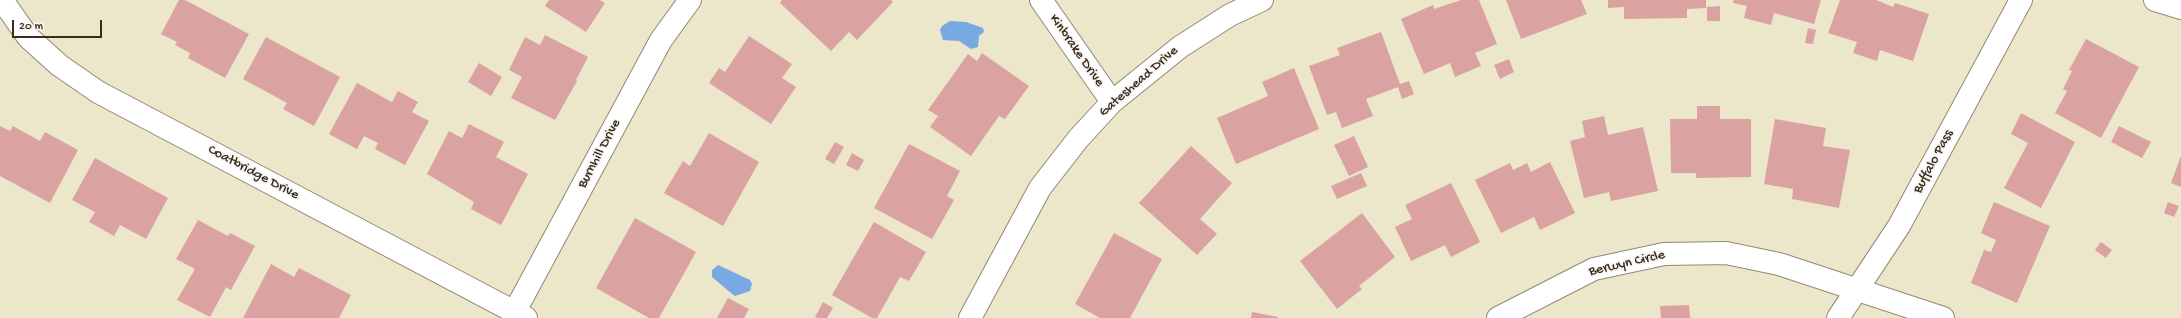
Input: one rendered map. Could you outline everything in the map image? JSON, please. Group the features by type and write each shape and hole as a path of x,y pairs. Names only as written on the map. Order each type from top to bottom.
{"street":[{"name":"Coatbridge Drive","path":"2,0 28,37 59,65 98,92 520,314"},
{"name":"Burnhill Drive","path":"520,314 661,40 690,0"},
{"name":"Kinbrake Drive","path":"1041,0 1112,102"},
{"name":"Gateshead Drive","path":"970,318 1040,188 1078,139 1112,102 1180,47 1230,16 1262,0"},
{"name":"Buffalo Pass","path":"1838,318 1900,226 2021,0"},
{"path":"2155,0 2181,8"},
{"name":"Berwyn Circle","path":"1498,318 1594,269 1664,254 1726,253 1779,264 1944,318"}],"water":[{"path":"950,21 966,22 983,28 984,32 979,36 978,47 971,49 959,41 943,40 940,30 942,26"},
{"path":"718,265 750,280 752,284 750,291 735,296 731,293 712,277 712,270"}],"building":[{"path":"179,0 185,0 249,34 225,78 188,58 190,53 175,45 177,42 161,34"},
{"path":"549,0 600,0 605,3 586,32 545,6"},
{"path":"782,0 891,0 893,2 857,40 849,32 831,51 780,3"},
{"path":"1461,0 1479,0 1497,44 1475,53 1481,66 1455,77 1450,63 1424,74 1401,19 1433,5 1434,9"},
{"path":"1506,0 1581,0 1587,14 1521,39"},
{"path":"1608,0 1706,0 1706,8 1687,9 1687,18 1624,19 1624,7 1608,8"},
{"path":"1734,0 1821,0 1814,24 1774,13 1771,25 1744,18 1747,6 1733,3"},
{"path":"1840,0 1876,0 1893,7 1895,3 1929,14 1913,61 1880,50 1877,61 1853,53 1857,42 1828,33"},
{"path":"1720,6 1720,21 1707,21 1707,7"},
{"path":"1808,28 1816,30 1813,44 1805,43"},
{"path":"1381,32 1400,84 1409,81 1414,94 1402,99 1398,87 1366,99 1373,116 1342,128 1336,112 1327,115 1309,66 1340,55 1337,48"},
{"path":"545,35 588,57 576,80 577,81 555,120 511,98 522,77 509,70 525,37 540,45"},
{"path":"749,36 792,64 782,78 796,87 771,124 709,83 719,68 725,72"},
{"path":"266,37 340,77 314,126 283,109 287,103 243,79"},
{"path":"2086,39 2139,67 2101,138 2055,113 2067,91 2063,89 2072,71 2069,70"},
{"path":"982,53 1029,86 1005,119 999,116 971,156 930,127 938,116 928,110 968,54 977,61"},
{"path":"1509,59 1514,72 1500,79 1494,65"},
{"path":"479,63 502,77 491,96 468,82"},
{"path":"1294,68 1319,129 1236,164 1217,118 1268,96 1262,82"},
{"path":"357,83 392,102 398,91 418,102 412,112 429,121 405,165 375,149 378,143 364,136 357,149 329,134"},
{"path":"1697,106 1720,106 1720,119 1751,119 1751,177 1696,178 1696,173 1671,173 1670,119 1697,119"},
{"path":"2021,113 2075,142 2041,208 2004,188 2028,143 2011,134"},
{"path":"1604,116 1608,135 1643,127 1658,191 1611,201 1609,192 1584,198 1570,141 1585,137 1582,121"},
{"path":"1775,119 1826,128 1823,146 1850,150 1839,208 1792,199 1793,189 1764,184"},
{"path":"469,124 504,142 496,157 528,174 501,225 471,209 474,202 427,174 449,131 462,138"},
{"path":"0,126 10,131 13,126 40,141 45,132 78,150 50,203 0,176"},
{"path":"2119,126 2151,142 2142,158 2111,142"},
{"path":"709,133 759,162 723,226 664,193 683,161 690,166"},
{"path":"1354,136 1368,167 1349,176 1334,145"},
{"path":"835,142 844,147 834,164 825,159"},
{"path":"909,144 960,171 947,196 954,200 932,239 874,208"},
{"path":"1191,146 1232,183 1200,219 1217,234 1197,255 1139,203"},
{"path":"852,153 864,160 858,171 846,165"},
{"path":"2181,156 2181,187 2171,183"},
{"path":"95,158 168,198 146,239 120,225 114,236 89,222 95,212 72,200"},
{"path":"1550,162 1575,213 1540,230 1534,217 1501,233 1475,180 1510,163 1513,170 1527,163 1531,172"},
{"path":"1361,173 1367,186 1337,199 1331,186"},
{"path":"1451,183 1480,242 1451,257 1445,245 1411,261 1395,227 1412,219 1405,205"},
{"path":"1994,202 2050,226 2017,303 1971,283 1984,250 1991,252 1996,240 1981,233"},
{"path":"2168,202 2179,206 2174,217 2164,213"},
{"path":"1362,213 1395,257 1359,286 1362,289 1337,309 1300,261"},
{"path":"635,218 696,252 659,318 649,318 596,288"},
{"path":"198,220 228,236 230,233 255,246 231,290 226,287 210,317 177,300 195,269 176,259"},
{"path":"874,222 926,252 909,281 900,277 877,318 872,318 832,295"},
{"path":"1114,233 1162,259 1130,318 1100,318 1075,304"},
{"path":"2101,242 2112,250 2106,258 2095,250"},
{"path":"271,264 294,277 299,268 351,295 339,318 243,318"},
{"path":"728,298 749,309 744,318 717,318"},
{"path":"823,302 833,308 827,318 817,318 815,317"},
{"path":"1689,305 1690,318 1661,318 1660,306"},
{"path":"1252,312 1278,317 1278,318 1251,318"}]}
